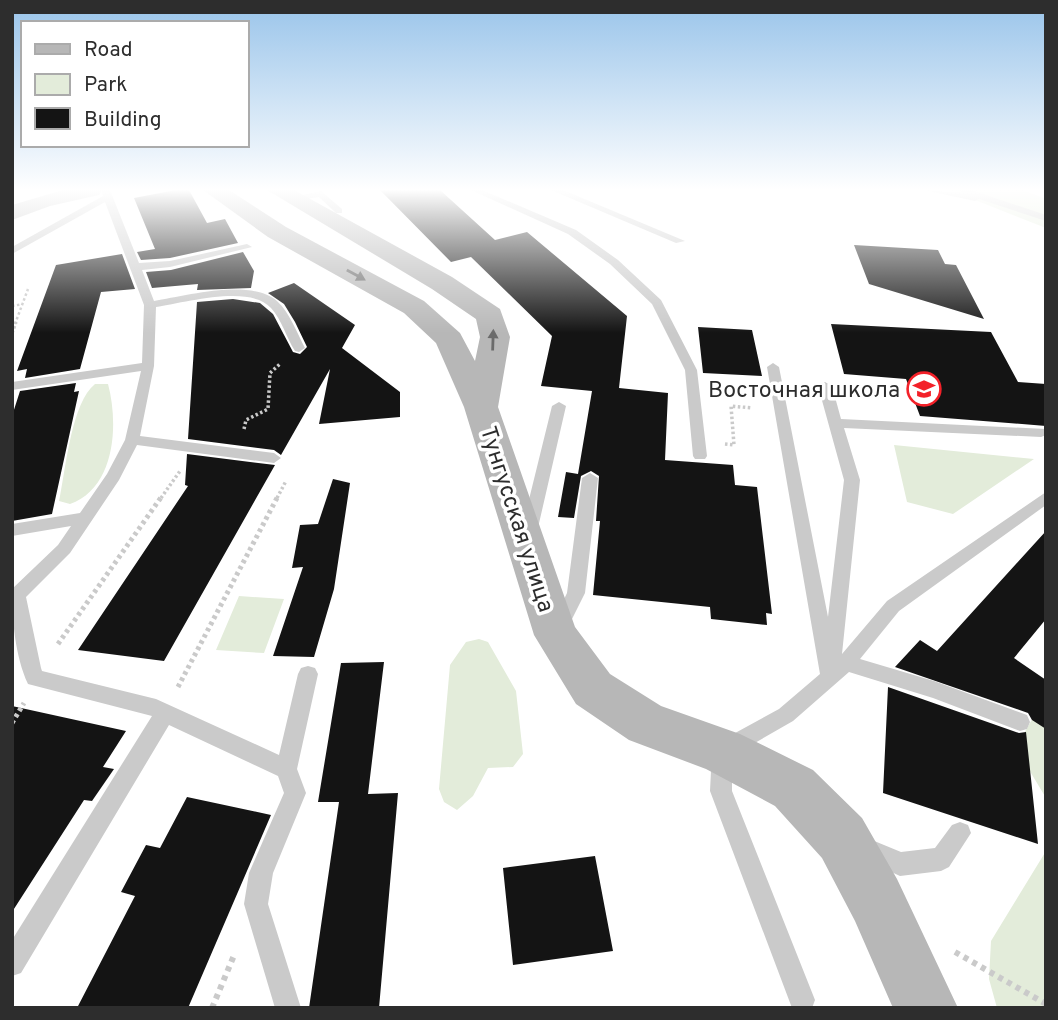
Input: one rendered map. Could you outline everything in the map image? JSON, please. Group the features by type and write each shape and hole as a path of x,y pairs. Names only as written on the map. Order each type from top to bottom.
{"main road":[{"path":"287,238 414,307 449,339 481,407"},
{"name":"Тунгусская улица","path":"363,238 442,282 490,315 495,337 481,407 556,635 593,689 646,724 722,751 794,788 842,838 876,900 926,1008"}],"lane":[{"path":"12,251 32,238"},
{"path":"122,238 150,304 148,366 131,440 114,476 64,549 15,598 22,610 27,655 34,678 156,708 286,769"},
{"path":"580,238 614,262 657,302 691,370 700,456"},
{"path":"672,238 680,241"},
{"path":"135,267 170,264 247,247"},
{"path":"150,304 234,293 260,294 274,303 299,348"},
{"path":"12,386 148,366"},
{"path":"773,367 830,678"},
{"path":"825,386 852,480 830,678"},
{"path":"527,541 559,406"},
{"path":"835,423 1041,432"},
{"path":"131,440 274,458"},
{"path":"556,635 576,593 590,478"},
{"path":"802,1000 721,791 722,751 786,715 846,663 893,606 1046,497"},
{"path":"12,530 84,518"},
{"path":"846,663 934,690 1020,722"},
{"path":"288,1008 256,904 261,873 295,793 286,769 309,674"},
{"path":"12,964 165,713"},
{"path":"842,838 900,864 941,859 960,832"}],"path":[{"path":"12,334 28,289"},
{"path":"12,306 23,304"},
{"path":"165,713 291,472 274,458 240,440 246,420 268,409 270,373 299,348"},
{"path":"731,406 734,445"},
{"path":"12,723 22,710 34,678 197,448"},
{"path":"950,949 1046,1004"}],"green space":[{"path":"95,384 108,384 113,418 110,453 105,470 96,484 85,496 70,504 59,501 68,452 75,419 87,393"},
{"path":"894,445 1034,459 953,514 907,502"},
{"path":"239,596 284,599 264,653 216,650"},
{"path":"479,639 488,642 516,691 523,754 513,767 488,768 473,796 457,810 444,802 439,789 450,665 466,642"},
{"path":"1046,694 1046,798 1016,748"},
{"path":"1046,851 1046,1008 997,1008 989,979 991,941"}],"building":[{"path":"150,238 235,238 238,243 170,258 141,260 137,252 155,249"},
{"path":"427,238 492,238 495,240 534,238 627,316 619,388 668,393 665,460 733,465 735,485 757,487 772,614 766,613 767,625 711,619 710,607 593,595 600,521 596,521 599,476 591,471 581,476 574,518 558,517 566,472 578,474 592,391 541,386 552,336 471,257 451,262"},
{"path":"854,245 938,250 945,264 956,265 984,319 869,284"},
{"path":"243,252 254,271 251,288 197,290 198,284 152,288 146,272 171,270"},
{"path":"122,254 135,289 101,292 80,369 25,378 27,369 17,371 56,265"},
{"path":"294,283 355,325 342,348 400,392 400,417 319,424 330,369 281,455 274,450 188,439 197,302 233,299 260,303 273,314 293,352 300,354 307,347 295,322 284,304 268,293"},
{"path":"831,324 991,332 1018,382 1046,384 1046,426 920,416 906,379 844,374"},
{"path":"698,327 752,330 762,376 703,373"},
{"path":"76,383 74,392 79,391 52,514 12,521 12,416 20,391"},
{"path":"187,454 275,465 164,661 78,650 188,486 185,485"},
{"path":"333,479 350,483 334,589 314,657 273,656 303,567 292,568 300,525 318,524"},
{"path":"1046,531 1046,619 1014,658 1046,680 1046,729 1032,720 1028,713 895,667 920,640 937,651"},
{"path":"384,662 368,794 398,793 379,1008 309,1008 339,802 318,802 341,663"},
{"path":"888,687 1019,733 1026,732 1038,844 883,793"},
{"path":"12,706 126,731 103,767 114,769 92,801 84,800 12,912"},
{"path":"187,797 271,815 188,1008 77,1008 135,896 121,892 146,845 160,848"},
{"path":"595,856 613,951 513,965 503,868"}],"place":[{"name":"Восточная школа","path":"924,389"}]}
